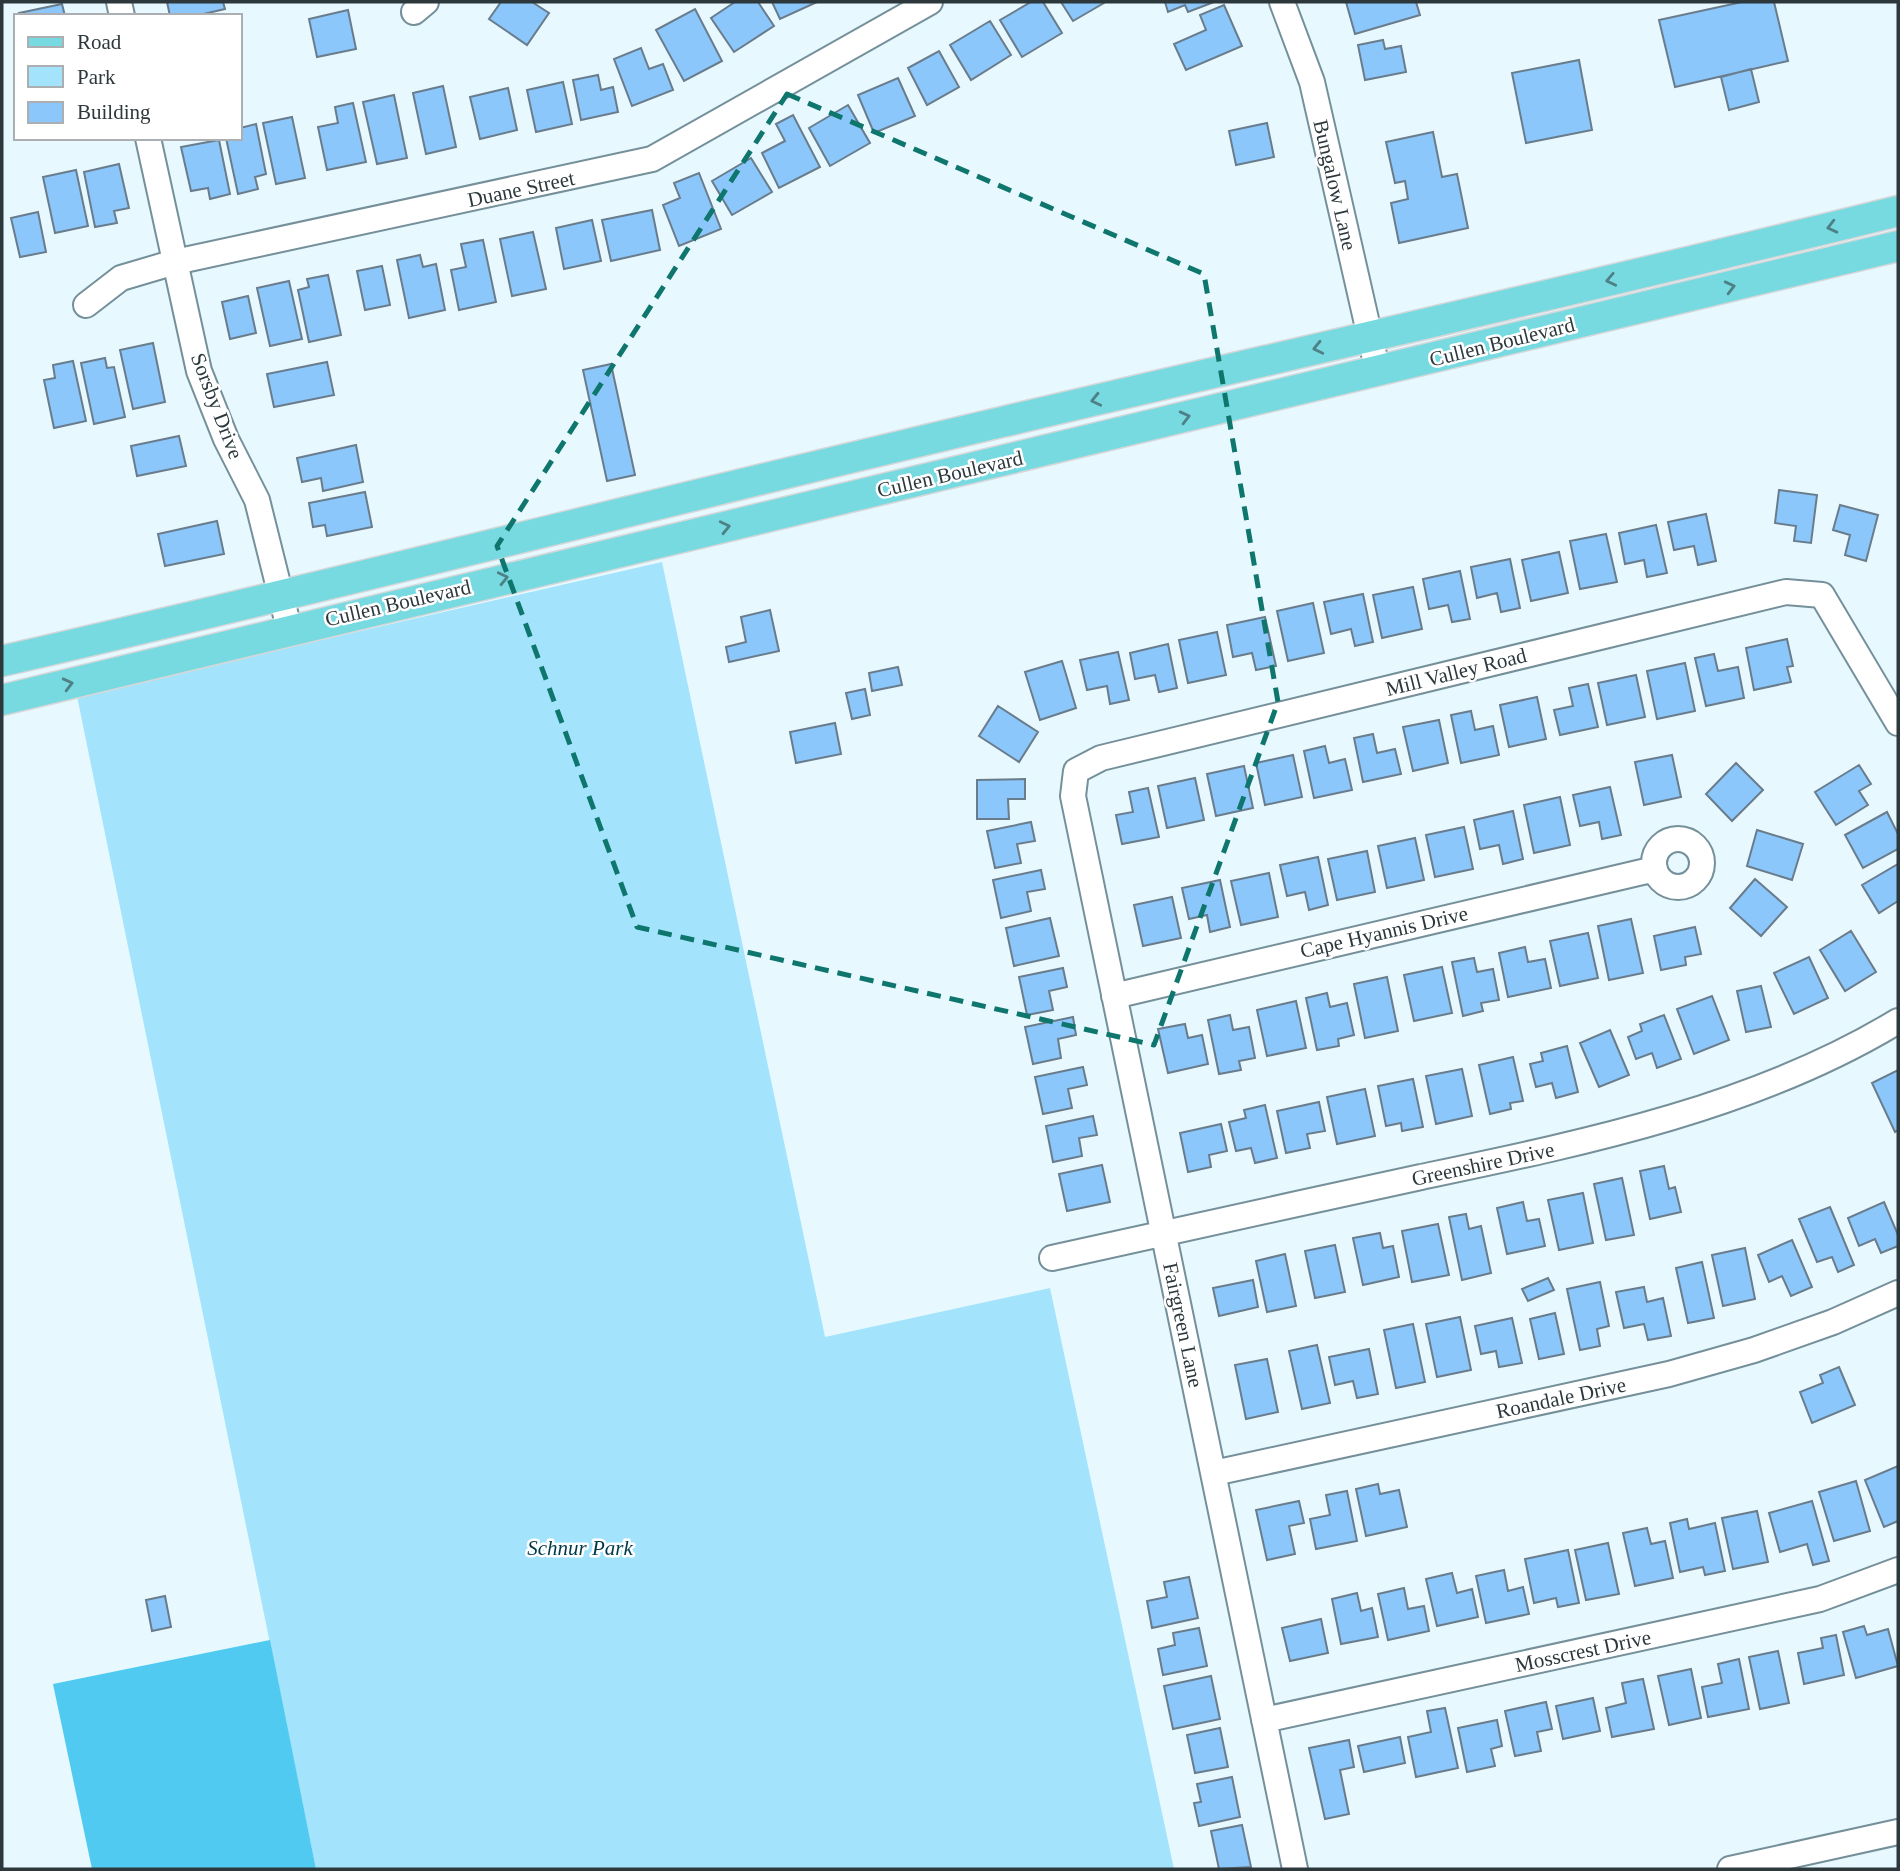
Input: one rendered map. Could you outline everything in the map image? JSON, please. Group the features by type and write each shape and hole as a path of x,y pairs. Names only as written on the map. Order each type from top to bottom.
{"main road":[{"name":"Cullen Boulevard","path":"2,661 281,597 996,423 1676,266 1898,211"},
{"name":"Cullen Boulevard","path":"2,700 289,628 1004,461 1898,246"},
{"path":"1676,266 1682,299"},
{"path":"996,423 1004,461"},
{"path":"627,513 635,548"}],"street":[{"name":"Duane Street","path":"86,304 121,278 175,262 653,159 930,2"},
{"name":"Bungalow Lane","path":"1282,2 1312,82 1378,372"},
{"name":"Sorsby Drive","path":"148,140 199,371 226,439 257,500 289,628"},
{"name":"Mill Valley Road","path":"1074,782 1076,771 1101,758 1786,592 1822,595 1898,723"},
{"name":"Fairgreen Lane","path":"1074,782 1073,796 1295,1869"},
{"name":"Cape Hyannis Drive","path":"1114,996 1655,869"},
{"name":"Greenshire Drive","path":"1052,1258 1529,1154 1622,1131 1749,1091 1874,1036 1898,1021"},
{"name":"Roandale Drive","path":"1214,1473 1669,1374 1780,1341 1898,1293"},
{"name":"Mosscrest Drive","path":"1264,1720 1820,1598 1898,1570"},
{"path":"1730,1869 1898,1832"}],"highlighted area":[{"path":"787,94 1204,274 1278,702 1154,1045 637,927 497,546"}],"green space":[{"name":"Schnur Park","path":"662,562 825,1337 1050,1288 1174,1869 316,1869 77,696"}],"shaded area":[{"path":"270,1640 316,1869 92,1869 53,1684"}],"building":[{"path":"167,2 223,2 225,9 204,14 170,14"},
{"path":"501,2 532,2 549,13 527,45 489,19"},
{"path":"735,2 758,2 774,26 734,52 711,18"},
{"path":"772,2 817,2 780,19"},
{"path":"1031,2 1043,2 1062,33 1022,57 1000,20"},
{"path":"1061,2 1104,2 1104,3 1073,21"},
{"path":"1165,2 1214,2 1188,12 1185,5 1168,12"},
{"path":"1346,2 1416,2 1420,15 1355,34"},
{"path":"1742,2 1774,2 1788,61 1675,87 1659,20"},
{"path":"62,4 64,14 19,14"},
{"path":"1224,5 1242,46 1186,70 1174,44 1206,30 1200,15"},
{"path":"695,9 722,61 684,81 656,30"},
{"path":"348,10 356,49 317,57 309,19"},
{"path":"990,21 1011,55 971,80 950,45"},
{"path":"1383,40 1385,49 1401,46 1406,72 1365,80 1358,45"},
{"path":"641,48 649,69 663,64 673,90 632,106 614,59"},
{"path":"939,51 959,87 927,105 908,68"},
{"path":"1579,60 1592,130 1526,143 1512,73"},
{"path":"1751,69 1759,102 1729,110 1721,77"},
{"path":"598,75 601,90 613,87 618,112 581,120 573,80"},
{"path":"898,78 915,116 874,133 858,95"},
{"path":"563,82 572,124 536,132 527,90"},
{"path":"443,86 456,147 426,154 413,93"},
{"path":"508,88 517,130 480,139 470,97"},
{"path":"394,95 407,158 377,164 363,102"},
{"path":"353,103 366,162 327,170 318,127 338,123 335,107"},
{"path":"848,105 870,143 830,166 809,128"},
{"path":"793,115 820,167 779,188 762,153 785,141 776,124"},
{"path":"292,117 305,178 276,184 263,123"},
{"path":"1267,123 1274,157 1236,165 1229,131"},
{"path":"256,124 266,174 255,177 258,189 238,194 226,140 242,140 242,128"},
{"path":"1433,132 1442,177 1457,174 1468,228 1399,243 1391,203 1408,199 1405,181 1395,183 1386,142"},
{"path":"219,140 230,194 210,199 208,188 191,191 181,147"},
{"path":"751,158 772,192 732,215 712,181"},
{"path":"119,164 129,208 114,211 117,223 95,227 84,172"},
{"path":"76,170 88,226 55,233 43,177"},
{"path":"699,173 721,229 679,246 663,205 680,198 674,183"},
{"path":"652,210 660,250 611,261 602,220"},
{"path":"38,212 46,252 20,257 11,218"},
{"path":"592,220 601,261 564,269 556,228"},
{"path":"533,232 546,289 512,296 500,239"},
{"path":"483,240 496,302 459,310 451,270 466,267 461,244"},
{"path":"420,255 423,267 436,264 445,310 409,318 397,260"},
{"path":"382,266 390,305 365,310 357,271"},
{"path":"328,275 341,335 309,342 298,290 309,287 307,279"},
{"path":"289,281 302,339 270,346 257,288"},
{"path":"248,296 256,333 230,339 222,302"},
{"path":"153,343 165,402 133,409 120,350"},
{"path":"105,358 107,368 114,367 125,417 94,424 81,363"},
{"path":"73,361 86,421 54,428 44,380 55,378 53,365"},
{"path":"327,362 334,395 274,407 267,374"},
{"path":"611,364 635,475 607,481 583,370"},
{"path":"179,436 186,466 137,476 131,446"},
{"path":"356,445 363,482 323,491 321,478 302,482 297,458"},
{"path":"1779,490 1817,495 1811,543 1794,541 1796,526 1775,523"},
{"path":"365,492 372,527 327,536 325,525 313,527 309,503"},
{"path":"1840,505 1878,515 1866,561 1845,555 1850,535 1833,530"},
{"path":"1706,514 1716,561 1698,565 1694,546 1674,550 1668,522"},
{"path":"217,521 224,554 165,566 158,534"},
{"path":"1656,525 1667,573 1647,577 1644,560 1625,564 1619,533"},
{"path":"1606,534 1617,582 1580,589 1570,541"},
{"path":"1559,552 1568,593 1531,601 1522,560"},
{"path":"1510,559 1520,608 1501,612 1497,593 1477,598 1471,567"},
{"path":"1460,571 1470,619 1452,622 1448,605 1429,609 1423,579"},
{"path":"1413,587 1422,629 1382,638 1373,595"},
{"path":"1363,594 1373,642 1355,646 1351,629 1331,634 1324,602"},
{"path":"1313,603 1324,653 1288,661 1277,611"},
{"path":"770,610 779,651 729,662 726,647 746,642 741,617"},
{"path":"1265,617 1276,666 1256,670 1252,653 1233,657 1227,625"},
{"path":"1217,632 1226,675 1188,683 1179,640"},
{"path":"1787,639 1793,666 1787,667 1791,682 1754,690 1746,648"},
{"path":"1168,644 1177,688 1159,692 1155,675 1135,679 1130,653"},
{"path":"1118,652 1129,700 1110,704 1107,686 1087,690 1080,660"},
{"path":"1714,654 1718,671 1738,667 1744,698 1706,706 1695,658"},
{"path":"1062,661 1076,708 1040,720 1025,672"},
{"path":"1685,663 1695,711 1657,719 1647,671"},
{"path":"898,667 902,685 872,691 869,673"},
{"path":"1636,675 1645,717 1607,725 1598,683"},
{"path":"1588,684 1598,727 1560,735 1554,710 1573,706 1569,688"},
{"path":"865,689 870,715 852,719 846,693"},
{"path":"1537,697 1546,739 1509,747 1500,705"},
{"path":"998,706 1038,732 1019,762 979,736"},
{"path":"1471,711 1475,730 1493,726 1499,755 1461,763 1451,715"},
{"path":"1439,720 1448,763 1413,771 1403,727"},
{"path":"835,723 841,754 796,763 790,732"},
{"path":"1373,734 1377,753 1395,749 1401,774 1363,782 1354,738"},
{"path":"1325,746 1329,763 1345,759 1352,790 1314,798 1304,751"},
{"path":"1293,755 1302,797 1265,805 1256,763"},
{"path":"1672,755 1681,797 1644,805 1635,762"},
{"path":"1736,763 1763,790 1732,821 1706,794"},
{"path":"1859,765 1871,784 1859,791 1868,805 1836,825 1815,792"},
{"path":"1244,766 1253,808 1216,816 1207,774"},
{"path":"1195,778 1204,820 1167,828 1158,786"},
{"path":"1025,779 1025,799 1008,799 1009,819 977,819 977,780"},
{"path":"1610,787 1621,835 1602,839 1599,822 1580,826 1573,795"},
{"path":"1148,788 1159,837 1122,844 1116,815 1133,812 1129,792"},
{"path":"1560,797 1570,845 1534,853 1524,805"},
{"path":"1513,811 1523,859 1503,864 1499,845 1480,849 1474,820"},
{"path":"1887,812 1898,834 1898,849 1863,868 1845,835"},
{"path":"1031,822 1035,841 1017,844 1021,863 995,868 987,831"},
{"path":"1464,827 1473,869 1435,877 1426,835"},
{"path":"1757,830 1803,844 1792,880 1747,866"},
{"path":"1415,838 1424,880 1387,888 1378,846"},
{"path":"1367,851 1375,892 1337,900 1328,859"},
{"path":"1318,857 1328,905 1309,910 1305,892 1287,896 1280,865"},
{"path":"1898,864 1898,901 1879,913 1862,885"},
{"path":"1041,870 1045,889 1027,892 1031,911 1001,918 993,880"},
{"path":"1269,873 1278,917 1241,925 1231,881"},
{"path":"1755,879 1787,907 1761,936 1730,908"},
{"path":"1220,880 1230,927 1210,932 1207,915 1189,919 1182,888"},
{"path":"1172,897 1181,938 1143,946 1134,905"},
{"path":"1050,918 1059,956 1014,966 1006,928"},
{"path":"1631,919 1643,973 1609,980 1598,926"},
{"path":"1695,927 1701,954 1685,957 1686,965 1661,970 1654,936"},
{"path":"1851,931 1876,972 1845,991 1820,950"},
{"path":"1588,933 1598,978 1560,986 1550,941"},
{"path":"1525,947 1528,962 1545,959 1551,988 1508,997 1499,953"},
{"path":"1809,957 1828,998 1794,1014 1774,973"},
{"path":"1474,958 1477,972 1493,969 1499,1000 1481,1003 1483,1011 1463,1016 1452,962"},
{"path":"1442,967 1452,1013 1414,1021 1404,975"},
{"path":"1063,968 1067,987 1049,991 1053,1010 1027,1015 1019,977"},
{"path":"1387,977 1398,1031 1365,1038 1354,984"},
{"path":"1761,986 1771,1027 1746,1032 1737,991"},
{"path":"1327,993 1330,1007 1347,1003 1354,1035 1338,1039 1339,1046 1317,1050 1306,998"},
{"path":"1712,996 1729,1040 1694,1054 1677,1009"},
{"path":"1296,1001 1306,1048 1267,1056 1257,1010"},
{"path":"1230,1015 1233,1030 1249,1027 1255,1058 1239,1061 1241,1070 1219,1074 1208,1020"},
{"path":"1664,1015 1681,1059 1657,1068 1652,1053 1636,1059 1628,1037 1642,1031 1640,1024"},
{"path":"1073,1017 1076,1035 1058,1039 1061,1058 1033,1064 1025,1027"},
{"path":"1185,1024 1188,1038 1202,1035 1208,1064 1168,1073 1158,1029"},
{"path":"1610,1030 1629,1075 1599,1087 1580,1043"},
{"path":"1567,1046 1578,1092 1556,1098 1552,1083 1536,1087 1530,1064 1543,1061 1541,1053"},
{"path":"1513,1057 1523,1101 1510,1103 1511,1109 1490,1114 1479,1065"},
{"path":"1083,1067 1087,1085 1068,1089 1072,1108 1043,1114 1035,1077"},
{"path":"1462,1069 1472,1116 1436,1124 1426,1076"},
{"path":"1898,1070 1898,1130 1895,1132 1872,1083"},
{"path":"1413,1079 1423,1127 1402,1131 1401,1123 1386,1126 1378,1086"},
{"path":"1365,1089 1375,1136 1337,1144 1327,1097"},
{"path":"1319,1102 1325,1131 1307,1134 1310,1148 1286,1153 1277,1111"},
{"path":"1265,1105 1277,1158 1255,1163 1251,1148 1236,1151 1229,1122 1246,1118 1244,1110"},
{"path":"1093,1116 1097,1135 1079,1138 1082,1156 1053,1162 1046,1126"},
{"path":"1221,1124 1227,1151 1209,1155 1211,1167 1188,1172 1180,1133"},
{"path":"1102,1165 1110,1202 1067,1211 1059,1174"},
{"path":"1664,1166 1669,1189 1675,1187 1681,1212 1650,1219 1640,1171"},
{"path":"1622,1178 1634,1235 1606,1240 1594,1184"},
{"path":"1583,1193 1593,1243 1559,1250 1548,1200"},
{"path":"1523,1202 1527,1221 1539,1219 1545,1246 1507,1254 1497,1208"},
{"path":"1884,1202 1898,1235 1898,1246 1881,1253 1875,1239 1859,1246 1848,1218"},
{"path":"1830,1207 1854,1265 1838,1272 1832,1257 1817,1262 1799,1219"},
{"path":"1466,1214 1469,1229 1481,1226 1491,1273 1462,1280 1449,1217"},
{"path":"1438,1224 1449,1275 1412,1282 1402,1231"},
{"path":"1380,1233 1383,1248 1393,1246 1399,1277 1363,1285 1353,1238"},
{"path":"1792,1240 1812,1287 1791,1296 1782,1276 1769,1282 1758,1255"},
{"path":"1335,1245 1345,1292 1315,1298 1305,1251"},
{"path":"1745,1248 1755,1299 1723,1306 1712,1255"},
{"path":"1285,1254 1296,1306 1267,1312 1256,1261"},
{"path":"1702,1262 1714,1318 1688,1323 1676,1268"},
{"path":"1548,1278 1554,1290 1528,1301 1522,1289"},
{"path":"1253,1280 1258,1307 1219,1316 1213,1288"},
{"path":"1600,1282 1609,1326 1597,1329 1600,1346 1580,1350 1567,1289"},
{"path":"1644,1287 1647,1302 1663,1298 1671,1336 1648,1340 1644,1324 1624,1328 1616,1292"},
{"path":"1555,1313 1564,1354 1539,1359 1530,1319"},
{"path":"1460,1317 1471,1370 1437,1377 1426,1324"},
{"path":"1512,1318 1522,1363 1499,1367 1496,1351 1481,1354 1475,1326"},
{"path":"1413,1324 1425,1382 1396,1388 1384,1330"},
{"path":"1317,1345 1330,1403 1302,1409 1289,1351"},
{"path":"1369,1349 1378,1394 1357,1398 1353,1381 1335,1385 1329,1357"},
{"path":"1267,1359 1278,1412 1246,1419 1235,1365"},
{"path":"1839,1367 1855,1405 1812,1423 1800,1392 1823,1383 1820,1375"},
{"path":"1898,1466 1898,1521 1884,1527 1865,1480"},
{"path":"1856,1481 1870,1531 1834,1541 1819,1492"},
{"path":"1378,1484 1380,1494 1399,1490 1407,1527 1366,1536 1356,1489"},
{"path":"1347,1491 1357,1541 1316,1549 1310,1519 1330,1515 1326,1495"},
{"path":"1299,1501 1304,1523 1289,1526 1295,1554 1267,1560 1256,1510"},
{"path":"1812,1501 1829,1561 1813,1565 1807,1544 1780,1552 1769,1513"},
{"path":"1757,1511 1768,1562 1733,1569 1722,1518"},
{"path":"1687,1519 1689,1529 1715,1523 1725,1571 1705,1575 1703,1567 1680,1572 1670,1523"},
{"path":"1647,1528 1651,1544 1665,1541 1673,1578 1635,1586 1623,1533"},
{"path":"1608,1543 1619,1594 1586,1600 1575,1550"},
{"path":"1568,1550 1579,1603 1558,1607 1556,1598 1534,1603 1525,1559"},
{"path":"1504,1570 1508,1591 1523,1587 1529,1614 1486,1623 1476,1576"},
{"path":"1452,1573 1457,1593 1472,1589 1478,1617 1437,1626 1426,1579"},
{"path":"1189,1577 1198,1618 1152,1628 1147,1601 1167,1597 1164,1582"},
{"path":"1404,1588 1408,1609 1424,1606 1429,1631 1388,1640 1378,1594"},
{"path":"1357,1593 1361,1611 1372,1608 1378,1637 1341,1644 1332,1599"},
{"path":"165,1596 171,1627 152,1631 146,1600"},
{"path":"1321,1619 1328,1653 1290,1661 1282,1628"},
{"path":"1864,1626 1867,1635 1888,1629 1898,1666 1856,1678 1843,1632"},
{"path":"1199,1628 1207,1666 1163,1675 1158,1649 1175,1645 1173,1633"},
{"path":"1836,1635 1844,1675 1804,1684 1798,1653 1823,1648 1821,1638"},
{"path":"1778,1651 1789,1703 1760,1709 1749,1657"},
{"path":"1739,1659 1749,1709 1708,1717 1702,1687 1722,1683 1718,1664"},
{"path":"1691,1669 1701,1718 1669,1725 1658,1676"},
{"path":"1211,1676 1220,1719 1173,1729 1164,1686"},
{"path":"1643,1679 1654,1729 1612,1737 1606,1708 1626,1703 1622,1683"},
{"path":"1593,1698 1600,1731 1563,1739 1556,1706"},
{"path":"1546,1702 1552,1729 1537,1732 1541,1751 1515,1756 1505,1711"},
{"path":"1445,1708 1458,1768 1416,1777 1408,1737 1431,1732 1427,1711"},
{"path":"1497,1720 1502,1746 1491,1749 1495,1766 1467,1772 1458,1728"},
{"path":"1220,1728 1228,1767 1195,1773 1187,1735"},
{"path":"1400,1737 1405,1763 1364,1772 1358,1746"},
{"path":"1349,1740 1354,1767 1340,1770 1349,1814 1325,1819 1309,1748"},
{"path":"1232,1777 1240,1817 1199,1826 1194,1803 1201,1802 1197,1784"},
{"path":"1242,1825 1251,1867 1219,1869 1211,1831"}]}
